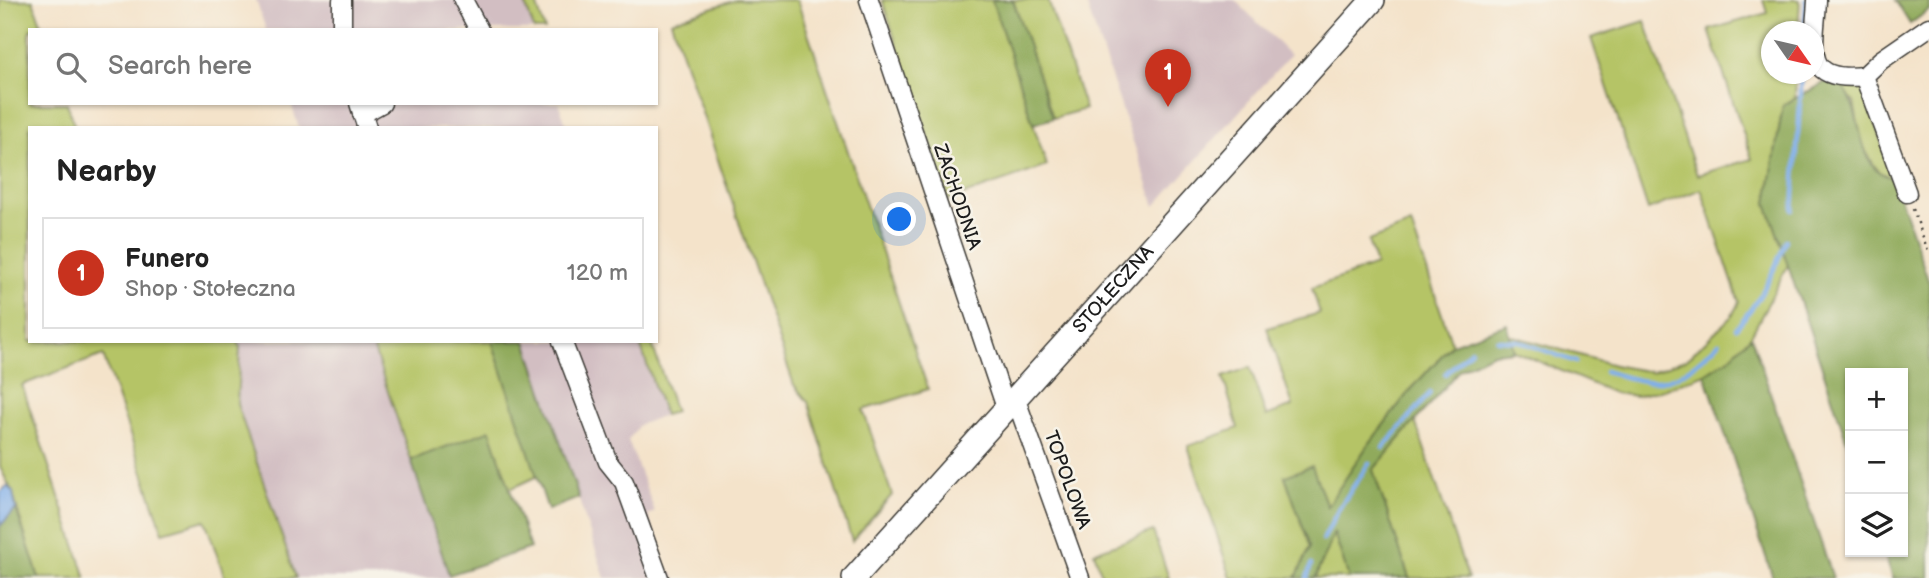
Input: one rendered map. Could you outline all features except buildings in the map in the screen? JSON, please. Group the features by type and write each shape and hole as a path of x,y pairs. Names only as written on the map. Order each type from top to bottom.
{"main road":[{"name":"STOŁECZNA","path":"854,578 1373,0"}],"street":[{"path":"342,0 342,28"},
{"path":"463,0 478,28"},
{"name":"ZACHODNIA","path":"869,0 1010,402"},
{"path":"1817,0 1814,54 1818,67 1826,74 1843,77 1864,76 1881,60 1927,33"},
{"path":"1864,76 1907,192"},
{"path":"362,115 379,105"},
{"path":"563,343 608,461 624,482 659,578"},
{"name":"TOPOLOWA","path":"1010,402 1080,578"}],"path":[{"path":"1907,192 1929,254"}],"shaded area":[{"path":"256,0 524,0 533,28 265,28"},
{"path":"1085,0 1235,0 1290,55 1155,206"},
{"path":"292,105 560,105 566,126 298,126"},
{"path":"239,343 372,343 450,578 296,578 237,404"},
{"path":"527,343 640,343 664,415 639,425 628,440 655,512 648,515 667,574 673,573 675,578 605,578"}],"green space":[{"path":"0,0 33,0 42,28 28,28 28,105 68,105 74,126 28,126 28,343 239,343 237,404 296,578 225,578 205,520 163,532 103,355 22,385 86,578 39,578 13,494 0,466"},
{"path":"524,0 535,0 544,28 533,28"},
{"path":"736,0 797,0 928,389 863,410 892,495 852,541 808,402 794,385 671,21"},
{"path":"882,0 992,0 1047,166 949,200"},
{"path":"992,0 1013,0 1053,118 1033,124"},
{"path":"1013,0 1048,0 1085,109 1053,118"},
{"path":"1763,0 1800,0 1799,21 1761,21 1761,84 1796,84 1795,99 1783,105 1767,203 1788,265 1751,336 1728,359 1705,374 1665,389 1636,396 1614,393 1514,351 1509,335 1618,366 1652,372 1687,359 1732,316 1739,302 1701,189 1648,210 1591,38 1645,21 1697,175 1752,159 1709,30 1767,13"},
{"path":"1895,0 1929,0 1929,10 1910,24"},
{"path":"1834,81 1862,82 1894,179 1879,172 1871,160 1862,145 1854,102"},
{"path":"1824,83 1839,85 1847,93 1871,162 1879,172 1894,179 1929,283 1929,578 1893,578 1886,557 1908,557 1908,368 1845,368 1845,436 1767,203 1783,105"},
{"path":"1411,224 1452,344 1408,393 1366,448 1327,507 1285,476 1310,547 1296,578 1231,578 1188,446 1238,428 1223,377 1250,367 1266,416 1293,406 1267,328 1320,313 1312,288 1376,265 1368,241"},
{"path":"1507,324 1514,351 1493,353 1460,369 1373,470 1409,578 1349,578 1334,533 1315,578 1296,578 1310,547 1285,476 1312,466 1327,506 1408,393 1452,344"},
{"path":"1751,336 1833,578 1773,578 1705,374 1728,359"},
{"path":"372,343 493,343 538,476 510,489 490,431 411,460"},
{"path":"493,343 527,343 579,498 548,510"},
{"path":"640,343 652,343 675,412 664,415"},
{"path":"1415,421 1468,578 1409,578 1373,470"},
{"path":"490,430 530,548 449,575 411,460"},
{"path":"16,509 39,578 0,578 0,526"},
{"path":"1153,531 1169,578 1103,578 1094,552"},
{"path":"1334,532 1349,578 1315,578"}],"water":[{"path":"7,486 13,492 16,509 0,526 0,492"}],"waterway":[{"path":"1805,21 1806,0"},
{"path":"1793,210 1801,84"},
{"path":"1736,328 1765,287 1786,240"},
{"path":"1497,340 1518,341 1576,362"},
{"path":"1605,371 1641,380 1667,379 1691,367 1719,343"},
{"path":"1445,374 1471,350"},
{"path":"1383,448 1430,393"},
{"path":"1323,540 1338,510 1369,463"},
{"path":"1307,578 1311,565"}],"place":[{"name":"Funero","path":"1168,107"}]}
